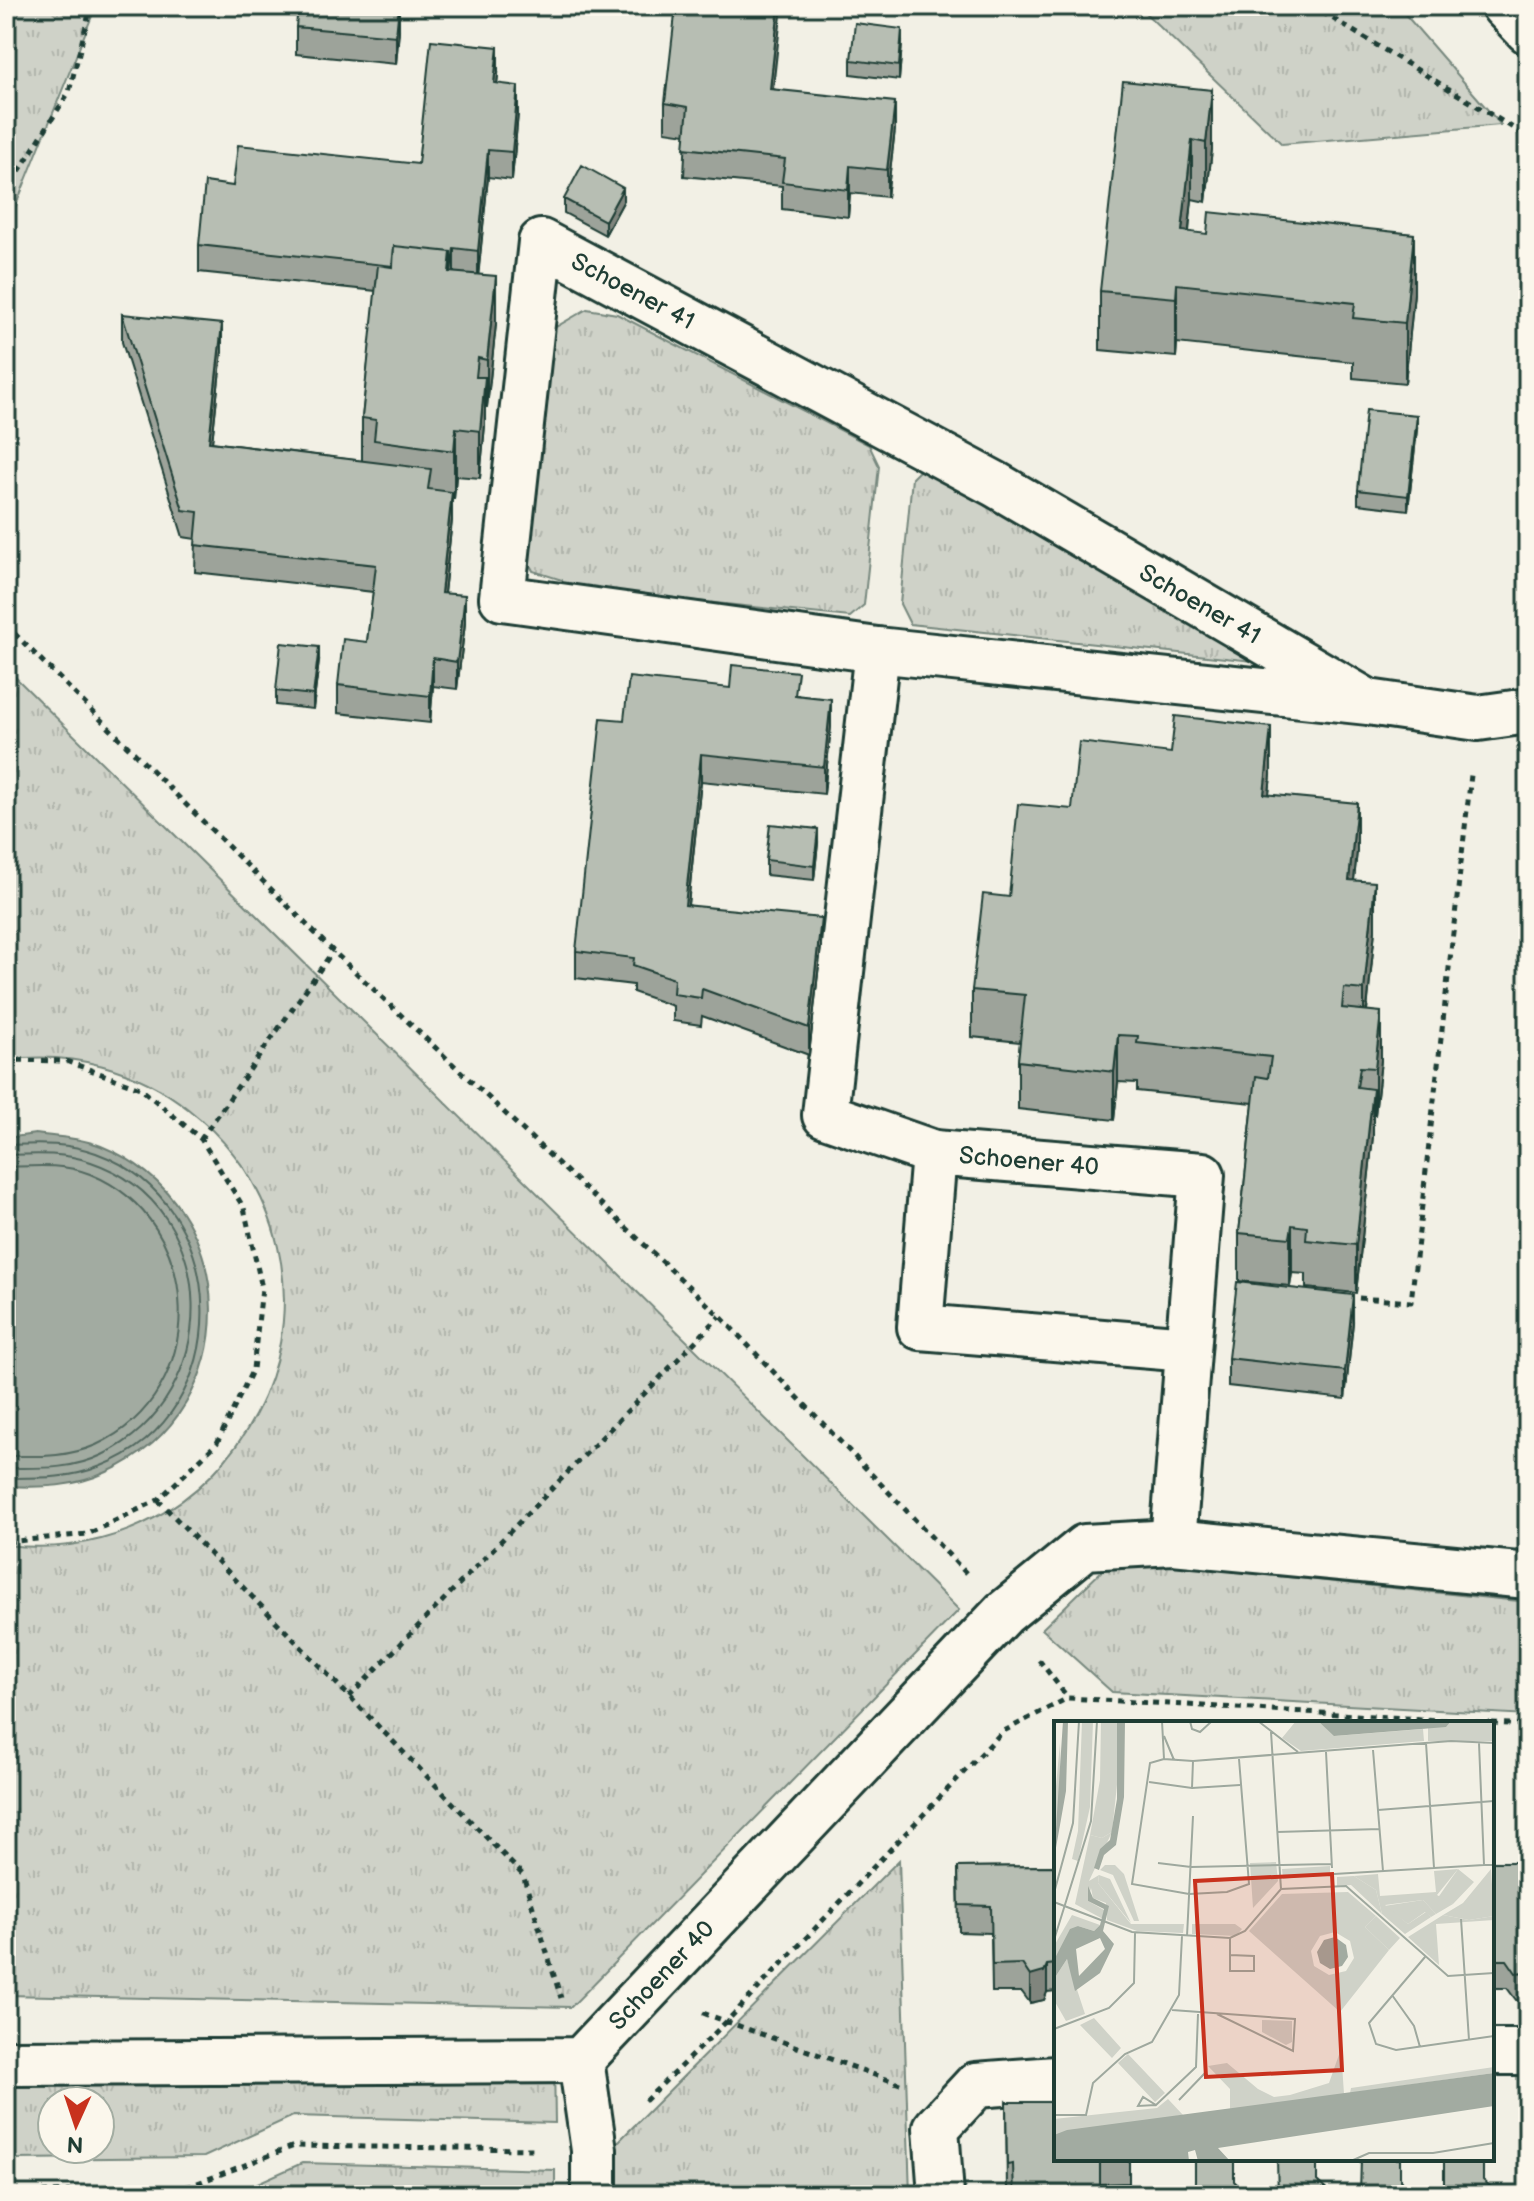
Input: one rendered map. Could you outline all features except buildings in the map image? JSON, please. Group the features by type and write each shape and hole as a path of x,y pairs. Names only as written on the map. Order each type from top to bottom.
{"street":[{"path":"1504,6 1528,31"},
{"name":"Schoener 41","path":"1368,702 995,484 541,242 502,598 877,650 1368,702 1478,718 1528,711"},
{"path":"877,650 825,1115 934,1153"},
{"name":"Schoener 40","path":"1173,1542 1202,1175 934,1153 920,1327 1188,1349"},
{"name":"Schoener 40","path":"581,2060 1004,1613 1085,1547 1173,1542 1528,1576"},
{"path":"1494,2052 1528,2052"},
{"path":"6,2063 581,2060 594,2150 594,2195"},
{"path":"941,2195 936,2128 976,2085 1054,2079"}],"path":[{"path":"6,192 69,92 91,6"},
{"path":"1312,6 1528,137"},
{"path":"6,625 333,951 720,1316 1004,1613 1068,1698 1457,1721"},
{"path":"1333,1296 1411,1302 1478,718"},
{"path":"201,1139 333,951"},
{"path":"6,1060 66,1061 140,1088 201,1139 244,1208 262,1288 253,1369 217,1443 158,1500 88,1534 6,1542"},
{"path":"349,1697 720,1316"},
{"path":"158,1500 523,1875 581,2060"},
{"path":"1494,1723 1528,1725"},
{"path":"642,1996 728,2020 957,2105"}],"green space":[{"path":"6,6 96,6 6,230"},
{"path":"1138,6 1398,6 1501,125 1282,144"},
{"path":"587,309 617,314 869,445 879,466 864,605 850,617 562,587 562,580 533,571 513,531 544,334"},
{"path":"920,470 1300,666 910,624 900,604 912,478"},
{"path":"6,668 959,1610 571,2007 6,1995 6,1545 93,1541 167,1511 225,1460 264,1396 283,1323 278,1247 247,1174 188,1109 147,1083 102,1066 55,1058 6,1060"},
{"path":"1114,1559 1528,1602 1528,1715 1112,1692 1042,1629"},
{"path":"899,1860 910,2195 613,2195 611,2149"},
{"path":"14,2062 554,2062 555,2123 293,2116 204,2157 116,2158 116,2085 36,2085 36,2159 15,2159"},
{"path":"302,2163 555,2170 555,2195 231,2195"}],"water":[{"path":"35,1134 77,1139 101,1146 148,1174 182,1213 203,1258 211,1307 205,1356 186,1403 153,1442 107,1472 83,1481 45,1486 6,1486 6,1334 9,1314 6,1304 6,1138"}]}
